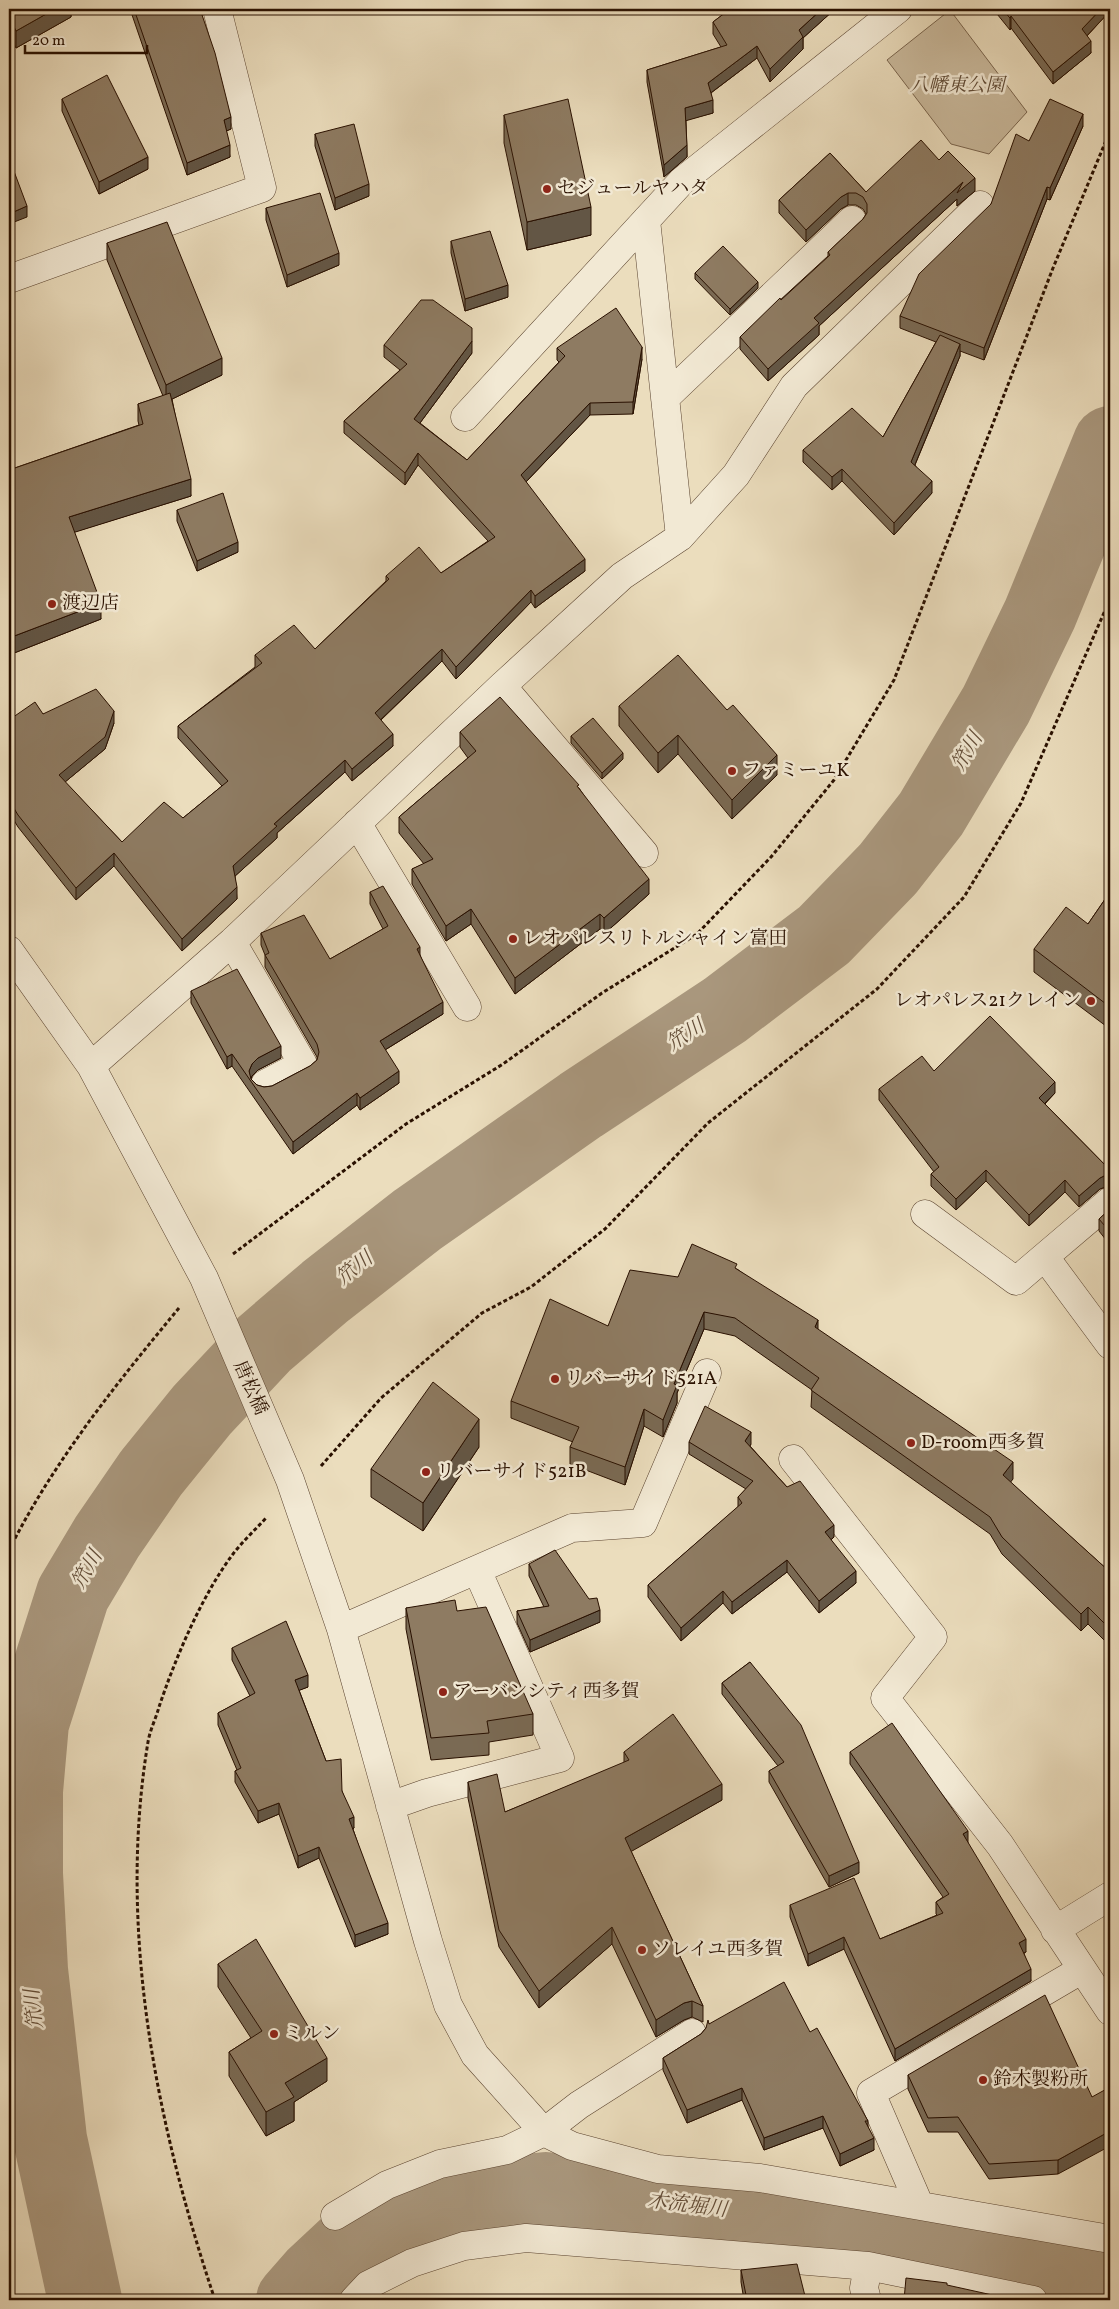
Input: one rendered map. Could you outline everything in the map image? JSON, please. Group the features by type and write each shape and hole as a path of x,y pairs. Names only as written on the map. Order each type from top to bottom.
{"street":[{"path":"9,279 262,188 217,9"},
{"path":"465,417 682,181 898,9"},
{"path":"91,1066 232,942 502,686 622,576 680,537 736,475 794,386 980,205"},
{"path":"646,220 680,537"},
{"path":"665,398 852,220"},
{"path":"502,686 644,853"},
{"path":"357,823 467,1007"},
{"path":"232,942 303,1064 265,1084"},
{"name":"唐松橋","path":"9,950 91,1066 207,1287 293,1488 341,1629 448,2005 475,2055 544,2132"},
{"path":"925,1214 1016,1282 1110,1201"},
{"path":"1045,1257 1110,1345"},
{"path":"341,1629 572,1528 643,1523 707,1373"},
{"path":"793,1458 933,1637 885,1698 1000,1845 1081,1970 1110,2011"},
{"path":"390,1806 427,1793 560,1758 477,1570"},
{"path":"1055,1930 1110,1896"},
{"path":"919,2204 871,2093 1081,1970"},
{"path":"334,2216 387,2185 422,2171 440,2164 507,2150 544,2132 579,2105 692,2033"},
{"path":"544,2132 572,2146 658,2169 760,2178 919,2204 1110,2239"},
{"path":"354,2300 368,2285 412,2263 464,2246 526,2238 868,2266 1033,2300"},
{"path":"867,2300 864,2288 868,2266"}],"path":[{"path":"9,1550 25,1517 71,1445 129,1367 207,1287 244,1244 406,1124 503,1064 602,993 697,934 770,857 834,780 894,680 1053,268 1110,131"},
{"path":"215,2300 190,2225 148,2036 136,1914 138,1829 148,1741 170,1672 203,1605 233,1555 293,1488 381,1398 482,1313 531,1287 605,1229 708,1123 878,989 964,897 1021,803 1110,599"}],"green space":[{"name":"八幡東公園","path":"950,10 1027,112 989,154 951,144 887,60"}],"building":[{"path":"9,9 55,9 16,31 9,16"},
{"path":"134,9 200,9 215,53 231,117 224,120 230,145 187,163"},
{"path":"730,9 822,9 799,30 803,37 770,69 757,46 708,83 713,100 685,108 687,145 664,165 647,70 727,45 713,22"},
{"path":"1002,9 1101,9 1082,29 1091,41 1053,72 1011,16 1010,18"},
{"path":"107,75 148,157 99,182 62,99"},
{"name":"セジュールヤハタ","path":"568,99 591,207 527,222 504,115"},
{"path":"1050,99 1083,114 1050,188 1047,187 984,348 900,316 919,274 991,204 1016,134 1029,141"},
{"path":"354,124 369,184 335,198 315,134"},
{"path":"921,140 939,160 948,151 975,178 957,193 963,182 814,318 819,323 768,369 740,337 780,298 781,300 830,255 828,252 867,213 867,204 863,197 856,193 848,193 841,197 806,230 779,200 830,153 866,192"},
{"path":"9,158 27,206 9,214"},
{"path":"320,193 339,253 287,275 266,208"},
{"path":"167,222 222,358 166,385 107,243"},
{"path":"490,231 508,285 465,299 451,241"},
{"path":"723,246 758,282 730,309 695,273"},
{"path":"421,300 433,300 472,328 472,341 414,419 467,460 565,356 557,348 616,308 642,347 633,402 590,403 521,475 585,559 535,596 531,590 456,667 442,649 375,713 393,734 352,769 345,760 274,824 277,826 233,866 237,887 182,939 114,853 76,888 18,815 9,800 9,720 35,702 43,714 96,689 114,711 105,737 59,775 122,842 164,802 183,818 228,781 178,726 262,663 255,655 294,625 315,649 389,579 386,576 419,547 441,573 495,537 418,453 405,473 344,421 407,364 384,345"},
{"path":"940,335 960,344 911,462 932,481 894,523 842,469 832,477 803,450 852,408 883,437"},
{"path":"170,393 191,479 69,517 101,603 9,638 9,571 13,570 9,557 9,470 143,424 138,404"},
{"path":"223,493 238,542 197,561 177,510"},
{"path":"678,655 727,710 733,705 777,755 732,800 678,735 658,753 619,706"},
{"path":"500,697 579,785 577,786 649,879 604,918 600,914 515,978 471,909 446,926 412,869 433,859 399,817 476,751 460,732"},
{"path":"593,718 623,753 602,773 571,736"},
{"path":"383,886 420,947 417,949 443,1002 380,1041 399,1071 360,1098 357,1093 293,1142 232,1054 227,1057 191,991 237,969 281,1046 258,1058 252,1064 249,1071 251,1079 257,1085 264,1087 272,1086 310,1066 317,1060 319,1052 317,1044 265,955 269,953 261,933 304,915 330,959 388,926 370,892"},
{"path":"1110,892 1110,1007 1034,949 1066,907 1088,924"},
{"path":"990,1016 1055,1082 1039,1098 1110,1170 1110,1175 1108,1174 1100,1178 1079,1196 1065,1180 1029,1215 986,1170 956,1199 931,1174 939,1167 879,1089 922,1056 934,1071"},
{"path":"1110,1209 1110,1232 1099,1219"},
{"path":"692,1244 737,1264 735,1268 818,1320 815,1327 1013,1462 1003,1475 1110,1572 1110,1629 1088,1607 1081,1614 1002,1537 990,1517 811,1390 819,1378 735,1318 704,1312 674,1384 677,1385 663,1420 644,1409 625,1467 570,1447 579,1427 511,1401 550,1299 608,1326 630,1270 678,1277"},
{"path":"433,1382 479,1419 423,1503 371,1469"},
{"path":"705,1406 751,1432 745,1441 787,1487 800,1481 834,1525 825,1532 856,1571 819,1601 787,1560 732,1602 723,1591 681,1628 648,1585 742,1503 738,1497 753,1481 689,1442"},
{"path":"555,1550 589,1599 597,1598 600,1610 530,1640 517,1611 549,1606 529,1564"},
{"path":"455,1600 457,1611 486,1607 533,1714 487,1721 489,1733 431,1738 406,1608"},
{"path":"286,1621 308,1675 295,1680 326,1761 341,1759 342,1791 354,1817 349,1819 388,1923 355,1935 319,1847 298,1856 279,1803 258,1811 235,1771 241,1768 218,1713 255,1693 232,1648"},
{"path":"750,1662 801,1725 859,1862 829,1876 769,1771 784,1762 722,1683"},
{"path":"673,1714 722,1784 625,1838 703,2006 692,2001 684,2003 656,2020 612,1927 539,1991 499,1930 468,1782 497,1774 505,1812 629,1760 624,1752"},
{"path":"892,1723 968,1831 963,1834 1026,1939 1019,1943 1031,1969 895,2049 844,1937 808,1954 790,1905 854,1878 880,1939 943,1913 936,1902 949,1894 850,1752"},
{"path":"256,1939 327,2058 285,2083 294,2097 266,2112 229,2052 262,2031 218,1964"},
{"path":"784,1982 810,2032 817,2028 868,2121 865,2121 874,2138 840,2154 823,2116 764,2138 742,2088 687,2110 663,2058 701,2034 706,2028 708,2020 709,2024"},
{"path":"1045,1995 1092,2097 1110,2087 1110,2131 1058,2160 989,2164 958,2117 928,2118 908,2075"},
{"path":"797,2264 806,2300 747,2300 741,2270"},
{"path":"906,2278 947,2283 947,2285 1015,2300 904,2300"}],"waterway":[{"name":"笊川","path":"85,2300 50,2139 31,1970 26,1874 26,1791 32,1723 73,1594 107,1537 151,1473 202,1410 264,1344 326,1291 417,1220 581,1105 725,1010 824,935 888,869 931,814 996,705 1040,614 1110,443"},
{"path":"9,1698 32,1723"},
{"name":"木流堀川","path":"293,2300 314,2276 344,2248 382,2223 418,2207 467,2197 546,2189 607,2199 899,2232 1110,2274"}],"place":[{"name":"セジュールヤハタ","path":"547,189"},
{"name":"渡辺店","path":"52,604"},
{"name":"ファミーユK","path":"732,771"},
{"name":"レオパレスリトルシャイン富田","path":"513,939"},
{"name":"レオパレス21クレイン","path":"1091,1001"},
{"name":"リバーサイド521A","path":"555,1379"},
{"name":"D-room西多賀","path":"911,1443"},
{"name":"リバーサイド521B","path":"426,1472"},
{"name":"アーバンシティ西多賀","path":"443,1692"},
{"name":"ソレイユ西多賀","path":"642,1950"},
{"name":"ミルン","path":"274,2034"},
{"name":"鈴木製粉所","path":"983,2080"}]}
